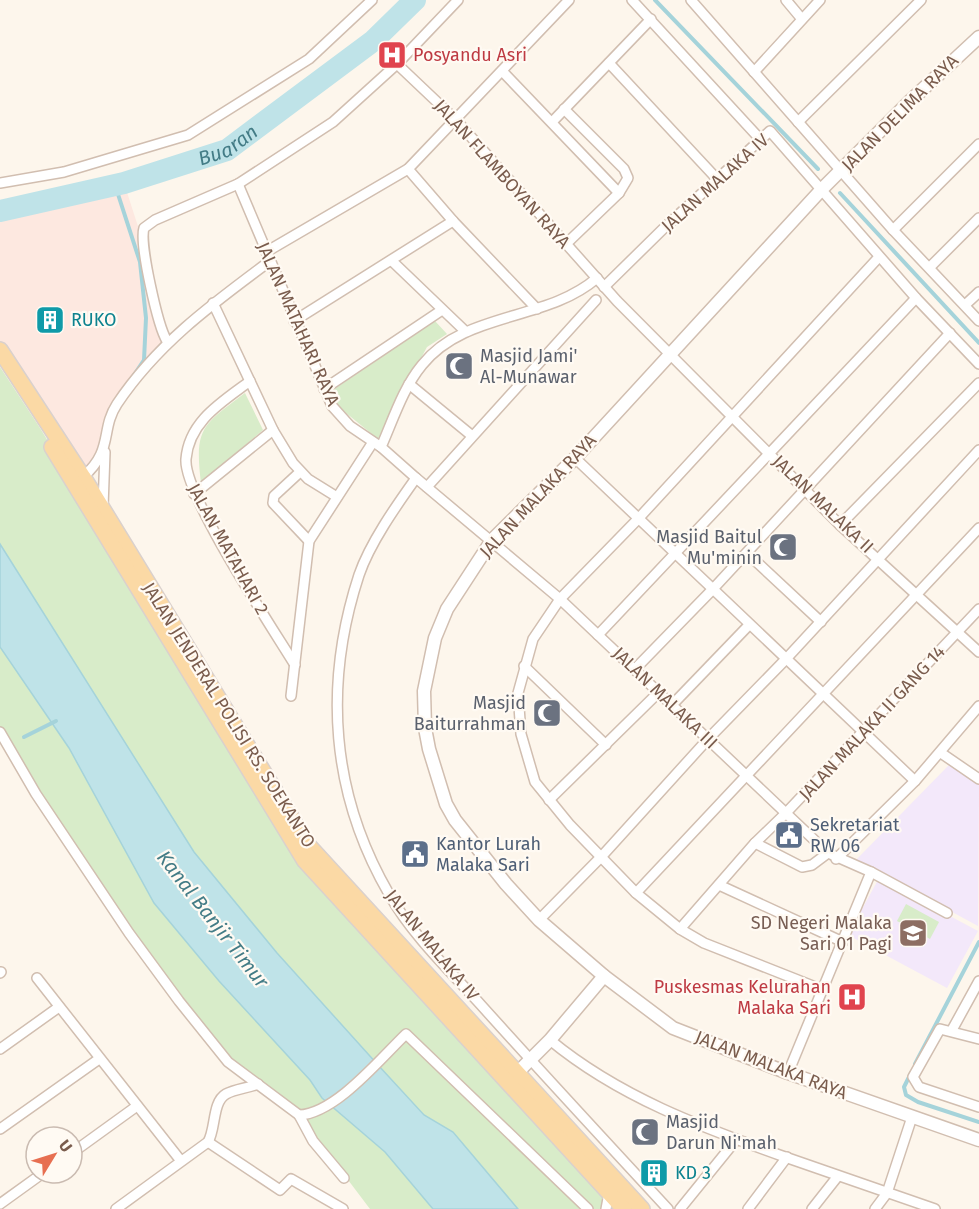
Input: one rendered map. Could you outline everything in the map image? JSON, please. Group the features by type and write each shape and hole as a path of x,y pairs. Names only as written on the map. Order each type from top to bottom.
{"main road":[{"name":"JALAN JENDERAL POLISI RS. SOEKANTO","path":"0,350 61,443 86,474 102,511 308,845 642,1209"},
{"name":"JALAN JENDERAL POLISI RS. SOEKANTO","path":"0,368 40,428 304,861 624,1209"}],"street":[{"path":"0,183 64,172 188,135 309,59 372,0"},
{"path":"167,341 151,284 143,240 144,228 155,220 238,183 333,122 397,64 458,0"},
{"path":"102,511 104,450 115,406 167,341 268,256 408,169 569,0"},
{"path":"632,0 760,139"},
{"path":"691,0 894,230 979,321"},
{"path":"786,0 801,18"},
{"path":"754,72 801,18 820,0"},
{"path":"798,122 921,0"},
{"path":"553,121 651,19"},
{"name":"JALAN DELIMA RAYA","path":"822,189 909,102 979,37"},
{"path":"609,63 717,179"},
{"name":"JALAN FLAMBOYAN RAYA","path":"397,64 456,120 604,287 670,353"},
{"path":"502,71 553,121 619,193"},
{"path":"564,109 624,169 628,178 619,193 566,244"},
{"name":"JALAN MALAKA IV","path":"604,287 771,131 822,189"},
{"path":"894,230 979,144"},
{"path":"408,169 453,221 537,309"},
{"name":"JALAN MATAHARI RAYA","path":"238,183 324,389 339,416 377,445"},
{"path":"822,189 916,298 979,364"},
{"name":"JALAN MALAKA RAYA","path":"822,189 575,458 492,540 457,590 435,638 424,691 425,728 434,770 446,804 455,820 506,884 539,920 604,976 673,1028 788,1073 979,1140"},
{"path":"930,267 979,218"},
{"path":"294,321 453,221"},
{"path":"822,990 726,954 680,929 636,893 535,782 521,734 518,693 533,639 560,599 638,519 879,256"},
{"path":"392,261 465,331"},
{"path":"291,696 309,541 337,497 377,445 410,384 435,351 465,331 575,295 597,278"},
{"path":"965,305 979,292"},
{"path":"598,635 675,555 768,452 916,298"},
{"path":"428,487 471,435 596,300"},
{"path":"213,303 273,430 300,472 337,497"},
{"path":"324,389 442,310"},
{"path":"635,669 747,553 950,333"},
{"name":"JALAN MALAKA II","path":"670,353 840,525 879,558 979,652"},
{"name":"JALAN MATAHARI 2","path":"250,381 206,414 200,422 186,459 194,495 243,581 295,665"},
{"path":"840,525 979,383"},
{"path":"410,384 471,435"},
{"path":"194,495 273,430"},
{"path":"377,445 492,540"},
{"path":"103,490 86,474 104,450"},
{"path":"539,920 602,856 708,739 786,659 979,450"},
{"path":"575,458 915,781"},
{"path":"300,472 274,496 273,503 309,541"},
{"name":"JALAN MALAKA IV","path":"416,478 397,503 367,558 351,609 337,684 338,730 344,788 362,836 391,898 440,959 668,1209"},
{"path":"636,893 744,775 979,528"},
{"name":"JALAN MALAKA III","path":"492,540 560,599 832,856 871,872 947,913"},
{"path":"747,553 820,622"},
{"name":"JALAN MALAKA II GANG 14","path":"680,929 755,843 786,814 979,609"},
{"path":"672,705 749,625"},
{"path":"524,666 606,745"},
{"path":"549,800 658,692"},
{"path":"755,843 802,867 832,856 915,781 979,706"},
{"path":"0,732 36,794 129,933 228,1062 299,1115 313,1141 344,1178"},
{"path":"941,753 979,778"},
{"path":"788,1073 871,872"},
{"path":"719,885 843,942"},
{"path":"516,1074 550,1040 604,976"},
{"path":"37,978 181,1161"},
{"path":"952,1030 979,981"},
{"path":"0,1049 59,1007"},
{"path":"979,1039 952,1030 940,1030 913,1074 916,1084 979,1107"},
{"path":"299,1115 311,1115 328,1106 406,1035 588,1209"},
{"path":"550,1040 580,1065 653,1106 736,1140 935,1209"},
{"path":"0,1129 99,1059"},
{"path":"116,1209 208,1142 214,1132 218,1102 224,1094 258,1084"},
{"path":"84,1144 137,1106"},
{"path":"875,1209 887,1193 912,1117"},
{"path":"680,1209 736,1140"},
{"path":"208,1142 280,1190 291,1179 343,1209"},
{"path":"748,1209 787,1157"},
{"path":"812,1209 838,1176"},
{"path":"0,1204 26,1185"},
{"path":"606,1209 609,1193"}],"shaded area":[{"path":"124,183 143,242 167,341 115,406 104,450 83,477 0,350 0,211"},
{"path":"949,765 979,784 978,926 856,860"},
{"name":"SD Negeri Malaka Sari 01 Pagi","path":"879,878 978,931 947,988 848,935"}],"green space":[{"path":"435,321 447,334 427,347 378,439 335,404 330,392"},
{"path":"0,367 40,428 281,825 624,1209 370,1209 299,1115 241,1073 179,1001 0,732"},
{"path":"245,393 263,430 201,483 199,450 205,429 219,413"},
{"path":"906,904 939,922 930,939 897,921"}],"water":[{"name":"Kanal Banjir Timur","path":"0,544 194,852 277,953 378,1065 424,1115 453,1132 518,1209 433,1209 385,1152 322,1098 310,1080 219,981 154,903 69,748 0,647"}],"waterway":[{"name":"Buaran","path":"0,211 124,183 227,150 373,41 415,0"},
{"path":"655,0 818,169"},
{"path":"115,185 140,262 146,318 144,360 134,375"},
{"path":"840,193 979,343"},
{"path":"24,737 56,721"},
{"path":"915,1064 979,942"},
{"path":"911,1073 904,1087 906,1095 918,1102 979,1122"}],"place":[{"name":"Posyandu Asri","path":"392,55"},
{"name":"RUKO","path":"50,320"},
{"name":"Masjid Jami' Al-Munawar","path":"459,366"},
{"name":"Masjid Baitul Mu'minin","path":"783,547"},
{"name":"Masjid Baiturrahman","path":"547,713"},
{"name":"Sekretariat RW 06","path":"789,835"},
{"name":"Kantor Lurah Malaka Sari","path":"415,854"},
{"name":"SD Negeri Malaka Sari 01 Pagi","path":"913,933"},
{"name":"Puskesmas Kelurahan Malaka Sari","path":"852,997"},
{"name":"Masjid Darun Ni'mah","path":"645,1132"},
{"name":"KD 3","path":"654,1173"}]}
